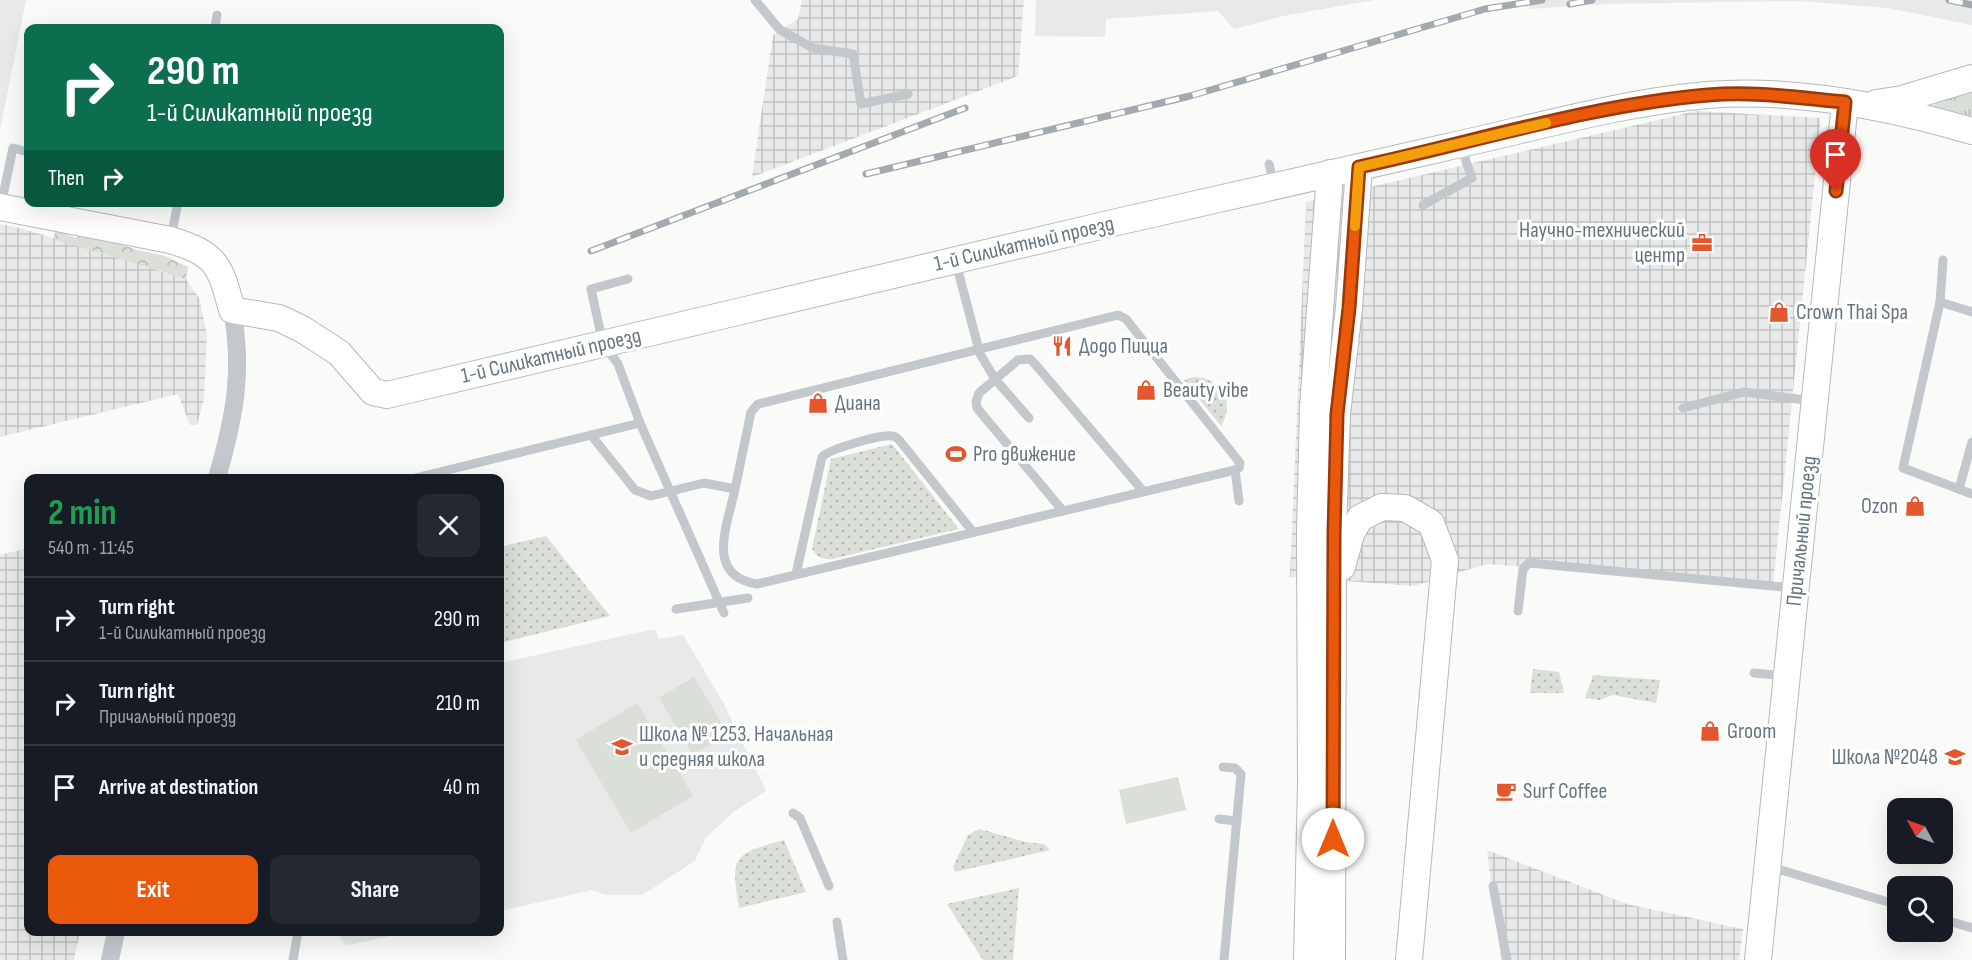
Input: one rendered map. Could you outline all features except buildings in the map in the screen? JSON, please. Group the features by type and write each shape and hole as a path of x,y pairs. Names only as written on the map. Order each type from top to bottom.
{"street":[{"path":"1854,103 1902,99 1972,78"},
{"name":"1-й Силикатный проезд","path":"232,310 279,318 302,329 339,353 373,392 387,395 956,260 1272,174 1330,173 1583,115 1710,95 1773,95 1854,103"},
{"path":"1854,103 1972,131"},
{"name":"Причальный проезд","path":"1758,960 1815,402 1854,103"},
{"path":"1332,959 1334,533 1337,414 1349,308 1359,167"},
{"path":"1307,959 1311,783 1312,407 1330,173"},
{"path":"0,207 170,240 209,256 218,267 232,310 238,364 230,431 219,474"},
{"path":"1334,624 1342,562 1351,534 1360,518 1382,507 1405,508 1431,523 1445,560 1410,960"},
{"path":"110,960 115,936"}],"lane":[{"path":"755,0 780,30 813,48 853,54 861,104 908,94"},
{"path":"215,24 217,15"},
{"path":"1423,205 1472,178 1460,144"},
{"path":"0,207 14,148 24,151"},
{"path":"170,240 177,207"},
{"path":"956,260 978,351 995,379 1029,418"},
{"path":"1943,260 1940,302 1904,468 1972,494"},
{"path":"628,279 591,289 603,344 618,364 640,423 724,613"},
{"path":"1940,302 1972,312"},
{"path":"1113,315 1122,316 1239,460 1240,466 1235,470 757,584 745,582 730,572 723,556 723,545 751,412 758,404 978,351 1113,315"},
{"path":"1063,511 977,408 979,393 1018,360 1030,359 1143,491"},
{"path":"1683,408 1744,392 1815,402"},
{"path":"431,474 640,423"},
{"path":"591,435 639,493 651,496 704,483 735,489"},
{"path":"796,574 822,457 835,448 887,436 896,437 973,532"},
{"path":"1959,489 1972,442"},
{"path":"1235,470 1239,501"},
{"path":"1518,611 1523,569 1529,563 1796,588"},
{"path":"676,609 748,598"},
{"path":"1754,673 1787,676"},
{"path":"1223,767 1235,768 1240,774 1224,960"},
{"path":"793,813 801,818 829,886"},
{"path":"1219,819 1236,821"},
{"path":"1768,866 1887,903"},
{"path":"1493,886 1507,960"},
{"path":"837,922 843,960"},
{"path":"1953,922 1972,928"},
{"path":"293,960 297,936"}],"shaded area":[{"path":"0,0 26,0 0,130"},
{"path":"802,0 1024,0 1018,76 752,177 773,35 798,19"},
{"path":"1036,0 1374,0 1283,16 1234,29 1218,11 1106,19 1105,37 1035,36"},
{"path":"1526,0 1972,0 1972,25 1888,8 1799,1 1605,4 1530,9"},
{"path":"1696,111 1821,118 1773,586 1487,564 1414,586 1290,577 1306,202"},
{"path":"0,224 20,228 186,279 199,298 207,334 204,399 197,425 190,425 178,394 0,437"},
{"path":"24,549 24,936 79,936 74,960 0,960 0,555"},
{"name":"Школа № 1253. Начальная и средняя школа","path":"655,629 659,639 683,635 724,704 766,791 735,811 706,837 695,861 642,895 606,895 592,890 504,910 504,662"},
{"path":"1487,850 1627,904 1743,929 1739,960 1501,960"},
{"path":"340,936 390,936 345,946"}],"green space":[{"path":"1972,91 1972,117 1928,108 1942,100"},
{"path":"56,230 76,238 87,232 137,250 165,256 188,267 186,279 53,239"},
{"path":"1193,377 1211,381 1223,392 1227,408 1221,426 1184,380"},
{"path":"892,444 959,529 832,559 818,556 812,549 831,459"},
{"path":"546,536 610,616 504,642 504,546"},
{"path":"1533,669 1559,672 1564,693 1530,693"},
{"path":"1593,675 1660,680 1656,703 1613,695 1599,700 1585,698"},
{"path":"694,677 728,734 693,755 659,698"},
{"path":"637,703 693,796 631,833 576,740"},
{"path":"1178,777 1186,810 1126,824 1119,790"},
{"path":"980,829 1025,842 1044,844 1050,850 955,872 953,867 968,835"},
{"path":"784,840 806,892 739,908 735,877 739,859 755,849"},
{"path":"1019,888 1013,960 983,960 947,904"}],"railway":[{"path":"866,174 1190,96 1485,9 1542,0"},
{"path":"1570,4 1592,0"},
{"path":"1949,0 1972,5"},
{"path":"591,251 965,108"}],"slow traffic":[{"path":"1355,226 1359,167 1546,123"}],"place":[{"name":"Научно-технический центр","path":"1702,243"},
{"name":"Crown Thai Spa","path":"1779,312"},
{"name":"Додо Пицца","path":"1062,346"},
{"name":"Beauty vibe","path":"1146,390"},
{"name":"Диана","path":"818,403"},
{"name":"Pro движение","path":"956,454"},
{"name":"Ozon","path":"1915,506"},
{"name":"Groom","path":"1710,731"},
{"name":"Школа № 1253. Начальная и средняя школа","path":"622,747"},
{"name":"Школа №2048","path":"1955,757"},
{"name":"Surf Coffee","path":"1506,791"}],"route":[{"path":"1333,839 1334,533 1337,414 1349,308 1359,167 1571,117 1640,104 1710,95 1773,95 1845,102 1836,191"}]}
